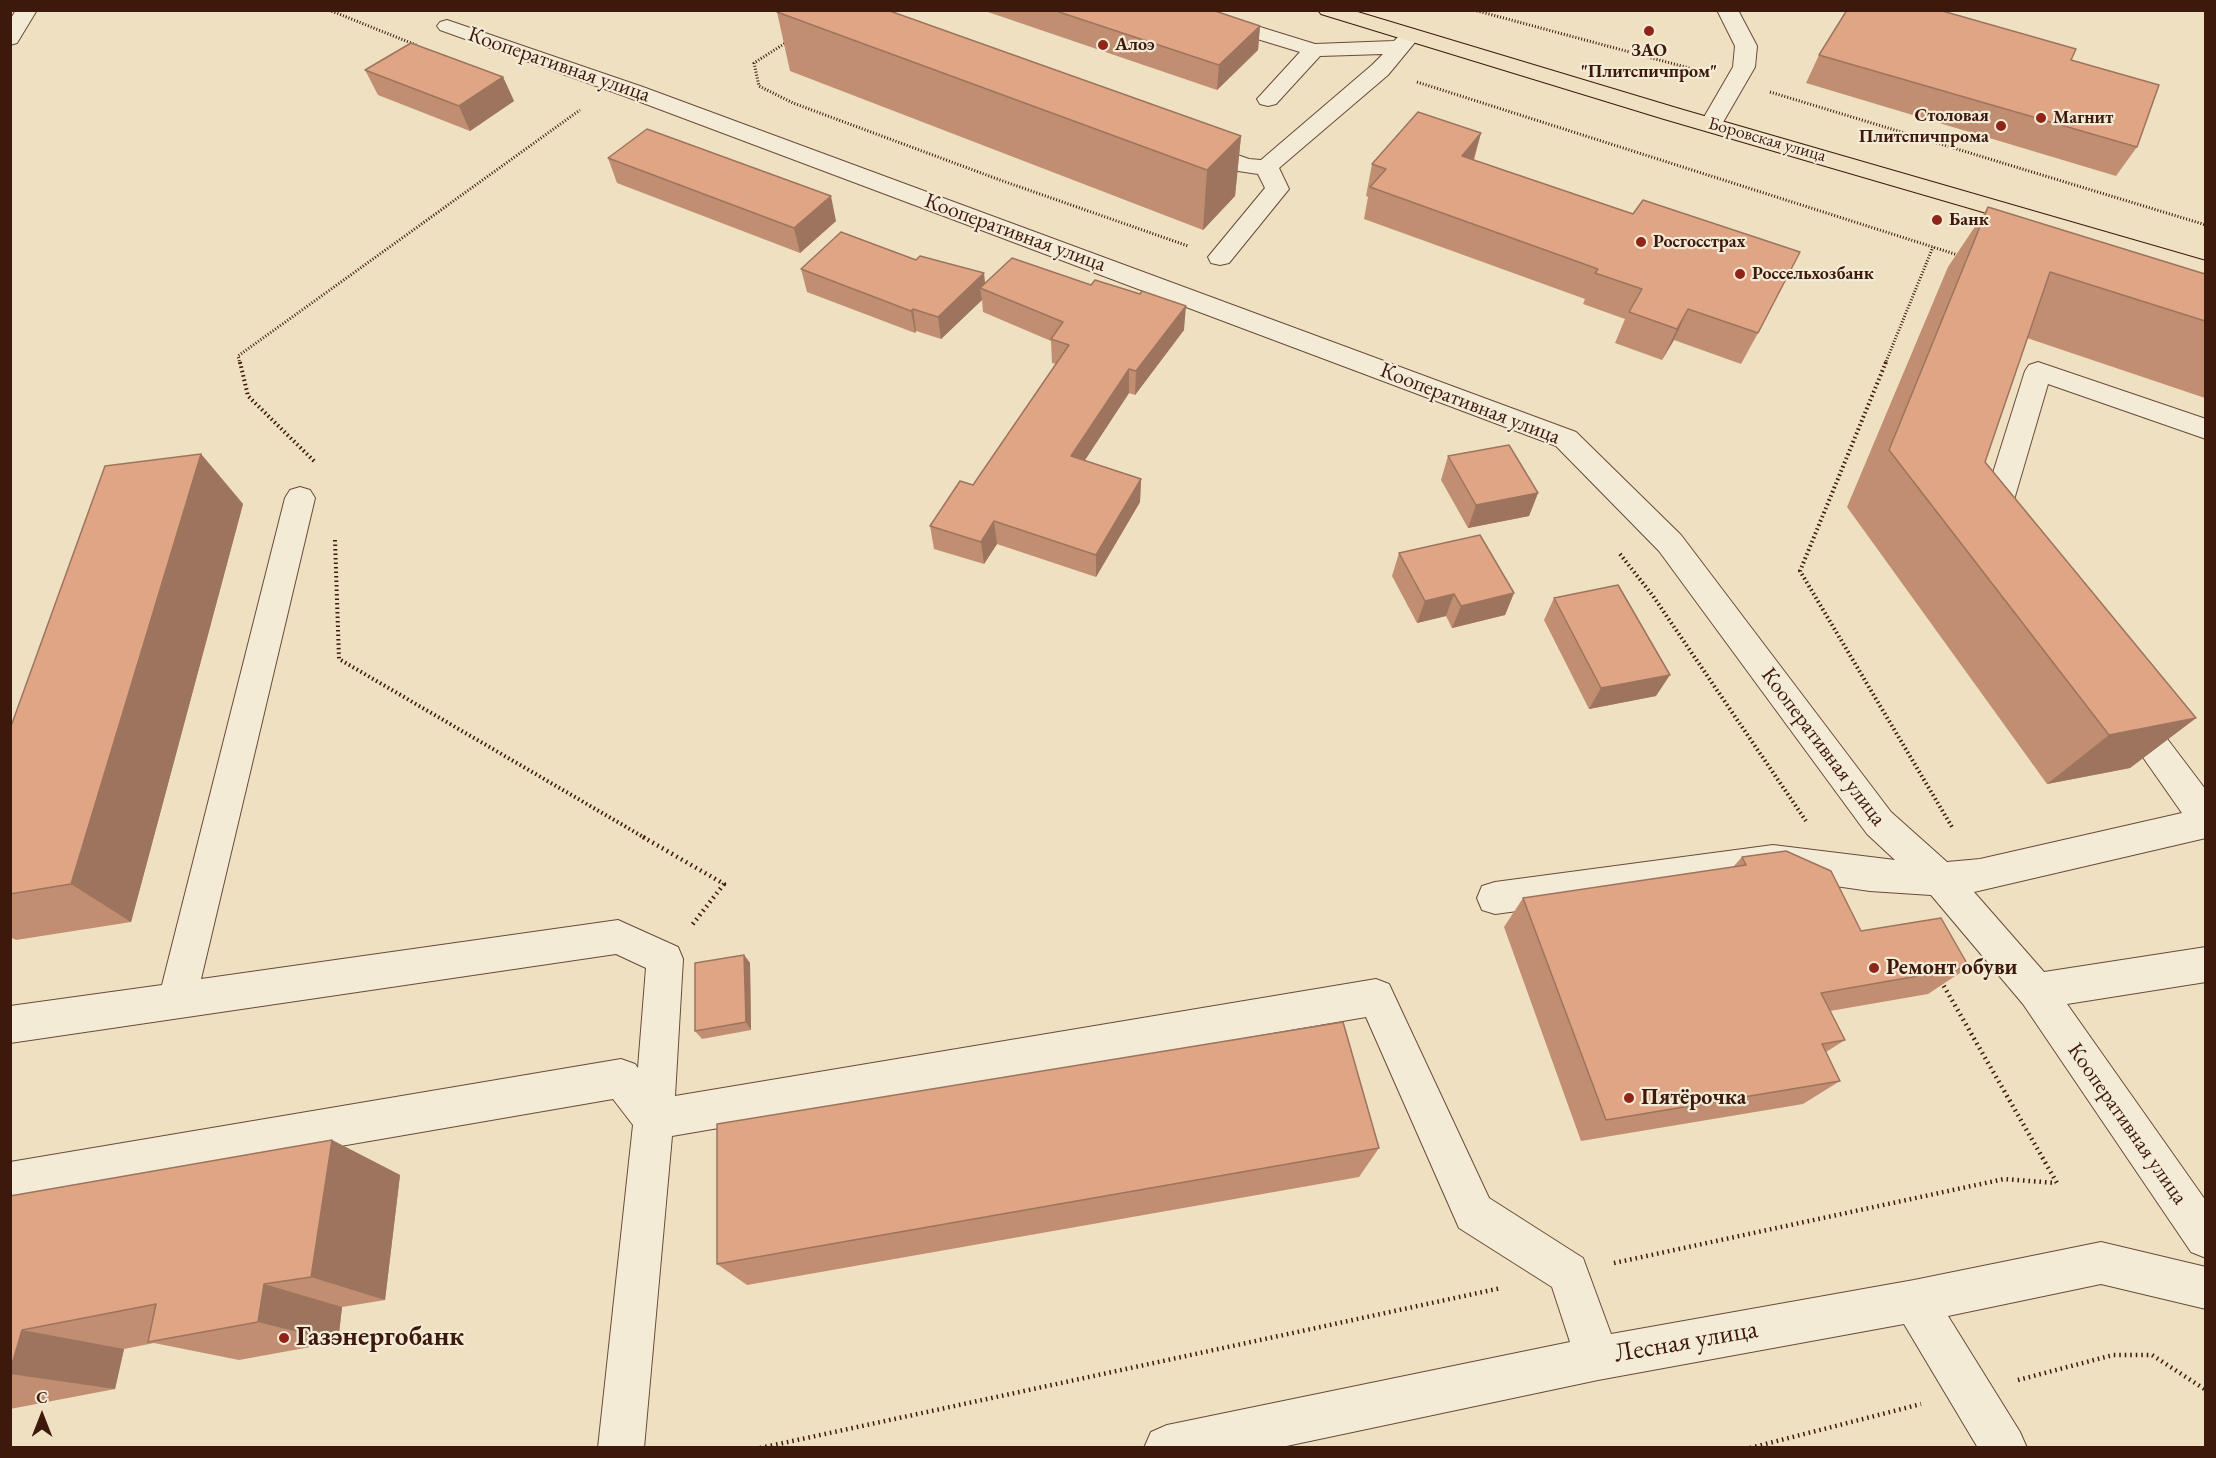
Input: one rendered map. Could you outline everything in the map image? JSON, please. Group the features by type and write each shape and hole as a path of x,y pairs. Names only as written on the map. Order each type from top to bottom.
{"main road":[{"name":"Боровская улица","path":"1328,10 1355,15 1406,41 1711,124 2205,269"}],"street":[{"path":"10,39 27,10"},
{"path":"1182,10 1314,51 1406,41"},
{"path":"1711,124 1744,67 1746,46 1727,10"},
{"name":"Кооперативная улица","path":"447,26 646,96 1566,439 1670,543 1879,823 1940,879 2036,991 2205,1237"},
{"path":"1182,142 1246,166 1267,167 1380,70 1406,41"},
{"path":"1268,99 1314,51"},
{"path":"1220,257 1277,189 1267,167"},
{"path":"2005,546 1991,527 2038,371 2205,429"},
{"path":"177,1002 300,498"},
{"path":"2109,687 2205,818"},
{"path":"1495,898 1773,861 1870,875 1940,879 1980,875 2205,823"},
{"path":"10,1025 618,937 665,959 654,1119 621,1448"},
{"path":"2036,991 2205,964"},
{"path":"654,1119 1376,997 1474,1213 1568,1273 1598,1358"},
{"path":"10,1183 621,1078 654,1119"},
{"name":"Лесная улица","path":"1167,1448 1598,1358 1914,1302 2101,1263 2205,1288"},
{"path":"1914,1302 2004,1448"}],"path":[{"path":"329,10 417,45"},
{"path":"1474,10 1734,81 2205,225"},
{"path":"791,40 754,63 759,86 793,104 1220,257"},
{"path":"1380,70 1966,257"},
{"path":"316,463 248,396 238,356 587,106"},
{"path":"1933,247 1800,571 1980,875"},
{"path":"335,539 339,659 724,884 665,959"},
{"path":"1617,550 1653,596 1808,825"},
{"path":"760,1448 2004,1179 2057,1183 1939,977"}],"building":[{"path":"779,10 887,10 1241,136 1207,170 777,12"},
{"path":"1053,10 1212,10 1260,26 1219,65"},
{"path":"1847,10 1939,10 2076,49 2071,60 2159,85 2137,147 1819,55"},
{"path":"411,43 503,77 459,106 365,70"},
{"path":"1418,112 1481,133 1462,156 1633,214 1643,200 1800,252 1758,333 1688,309 1677,329 1629,312 1642,289 1595,273 1598,269 1370,187 1386,169 1372,164"},
{"path":"647,129 831,196 794,228 608,158"},
{"path":"1988,207 2205,274 2205,321 2050,272 1985,462 2196,718 2109,735 1889,450"},
{"path":"841,232 916,260 920,256 984,273 938,317 913,309 911,311 801,269"},
{"path":"1012,258 1091,285 1095,280 1140,294 1142,291 1186,306 1136,371 1129,369 1071,456 1141,479 1096,555 994,521 981,542 930,526 960,481 973,485 1069,345 1051,339 1063,322 980,288"},
{"path":"1509,445 1538,493 1476,505 1448,456"},
{"path":"201,454 71,884 10,894 10,729 105,466"},
{"path":"1480,535 1514,593 1461,606 1454,594 1425,601 1399,553"},
{"path":"1618,585 1670,675 1601,688 1554,598"},
{"path":"1786,851 1831,871 1861,931 1941,918 1969,967 1821,993 1845,1040 1822,1044 1840,1081 1606,1120 1523,898 1746,865 1742,857"},
{"path":"744,955 746,1022 695,1031 695,963"},
{"path":"1343,1022 1379,1148 717,1264 717,1124"},
{"path":"332,1140 311,1277 264,1284 258,1322 148,1342 156,1304 22,1330 10,1371 10,1196"}],"place":[{"name":"ЗАО \"Плитспичпром\"","path":"1649,31"},
{"name":"Алоэ","path":"1103,45"},
{"name":"Магнит","path":"2041,118"},
{"name":"Столовая Плитспичпрома","path":"2001,126"},
{"name":"Банк","path":"1937,220"},
{"name":"Росгосстрах","path":"1641,242"},
{"name":"Россельхозбанк","path":"1740,274"},
{"name":"Ремонт обуви","path":"1874,968"},
{"name":"Пятёрочка","path":"1629,1098"},
{"name":"Газэнергобанк","path":"284,1338"}]}
